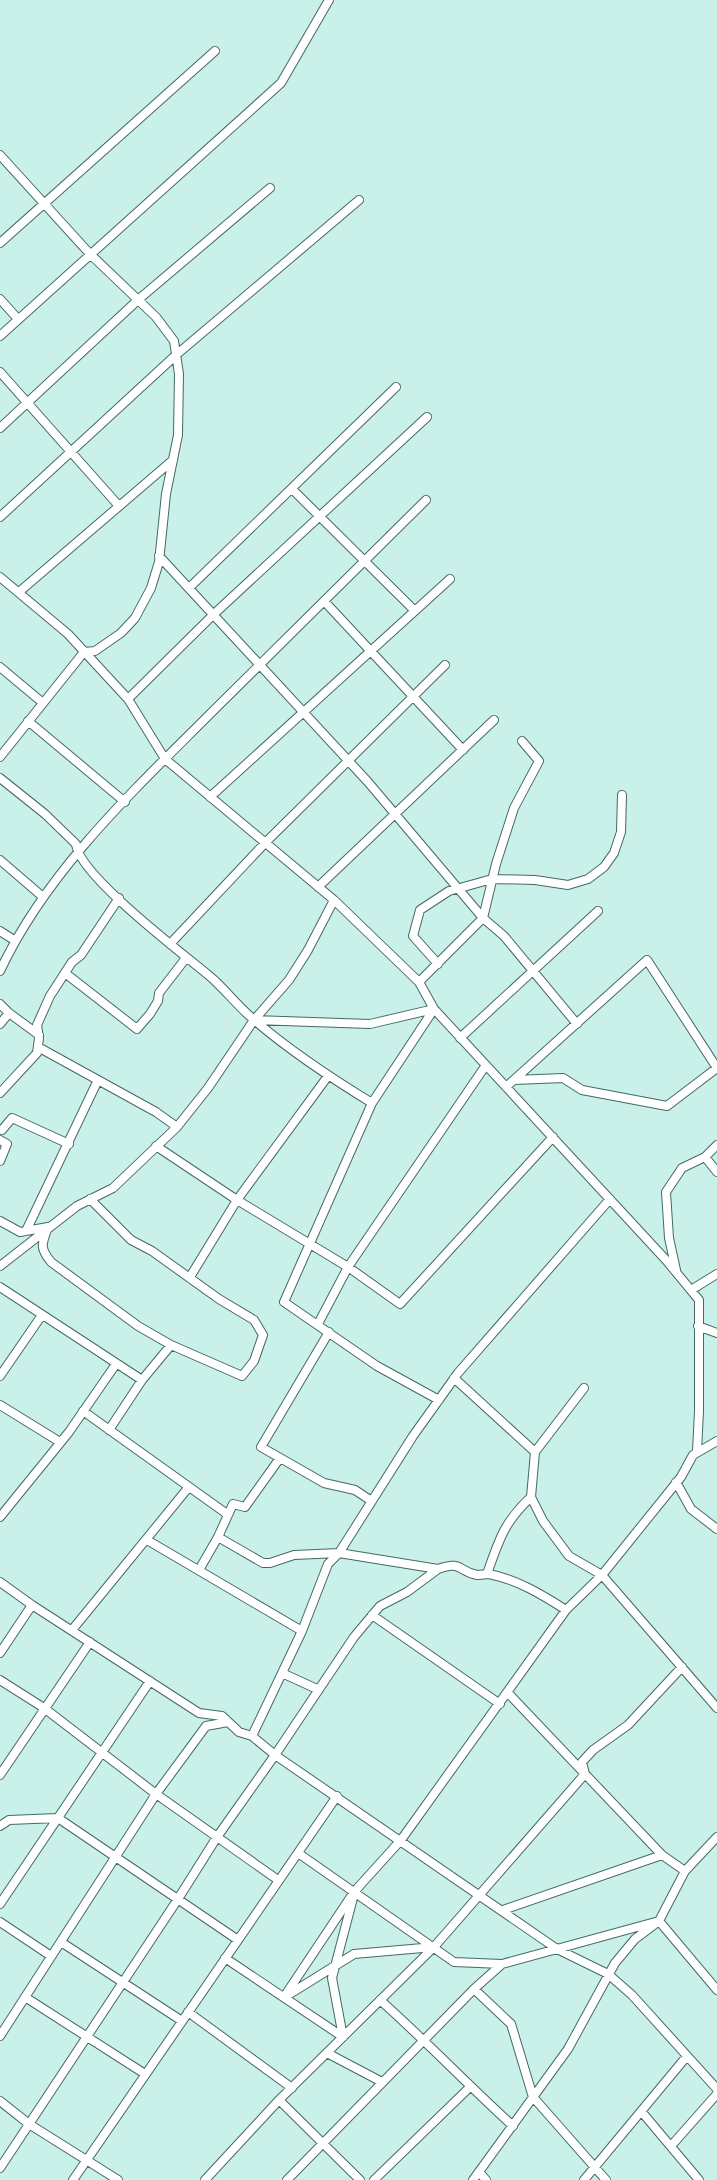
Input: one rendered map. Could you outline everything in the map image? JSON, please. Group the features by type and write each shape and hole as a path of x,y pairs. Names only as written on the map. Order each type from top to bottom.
{"street":[{"path":"0,336 281,83 329,0"},
{"path":"0,243 215,51"},
{"path":"0,155 90,254 156,317 174,341 179,374 178,435 166,494 159,556 151,588 135,618 121,633 95,651 84,652 0,757"},
{"path":"0,428 138,299 270,188"},
{"path":"0,516 176,355 359,200"},
{"path":"0,299 18,319"},
{"path":"0,372 119,506"},
{"path":"189,588 396,387"},
{"path":"128,698 214,614 426,417"},
{"path":"19,592 173,460"},
{"path":"292,489 415,611"},
{"path":"0,971 14,940 43,897 77,853 165,760 426,500"},
{"path":"159,556 349,761 483,918 504,936 576,1024"},
{"path":"0,576 68,634 128,698 165,760 334,900 419,982 434,1009 610,1199 699,1300 697,1452"},
{"path":"210,797 450,579"},
{"path":"324,600 463,750"},
{"path":"170,944 265,842 445,665"},
{"path":"0,667 43,703"},
{"path":"318,887 494,720"},
{"path":"28,721 125,802"},
{"path":"419,982 483,918 492,879 514,808 539,761 522,741"},
{"path":"0,778 46,814 76,844 77,853 90,872 214,981 254,1020 328,1076 372,1103"},
{"path":"438,964 413,936 420,910 449,890 492,879 535,880 568,885 588,879 604,867 614,853 621,832 622,796"},
{"path":"0,860 43,897"},
{"path":"0,1093 37,1052 39,1035 37,1025 50,996 72,962 81,955 119,898"},
{"path":"0,1266 48,1227 90,1199 113,1188 177,1127 208,1088 254,1020 289,980 308,950 334,900"},
{"path":"460,1038 598,911"},
{"path":"0,931 14,940"},
{"path":"65,973 137,1029 154,1008 159,993 186,958"},
{"path":"506,1087 647,960 717,1068 667,1106 582,1090 563,1078 514,1080"},
{"path":"0,1004 39,1035"},
{"path":"254,1020 370,1024 434,1009"},
{"path":"434,1009 372,1103 308,1243 284,1302 377,1366 439,1400"},
{"path":"0,1024 9,1013"},
{"path":"38,1047 156,1112 177,1127"},
{"path":"318,1324 348,1267 486,1065"},
{"path":"190,1277 237,1200 328,1076"},
{"path":"26,1231 98,1080"},
{"path":"1,1131 12,1118 69,1144"},
{"path":"156,1146 237,1200 348,1267 400,1304 552,1137"},
{"path":"0,1140 7,1144 0,1161"},
{"path":"676,1272 669,1238 666,1192 682,1168 705,1157 717,1145"},
{"path":"705,1157 717,1172"},
{"path":"48,1227 42,1243 42,1252 50,1262 138,1326 171,1345 242,1376 254,1361 263,1334 254,1320 219,1299 154,1252 131,1240 90,1199"},
{"path":"252,1736 302,1631 328,1564 339,1553 370,1500 454,1378 610,1199"},
{"path":"0,1221 20,1232 48,1227"},
{"path":"690,1290 717,1274"},
{"path":"0,1287 142,1380"},
{"path":"0,1376 42,1315"},
{"path":"698,1326 717,1333"},
{"path":"329,1332 261,1447 324,1483 355,1490 370,1500"},
{"path":"109,1430 142,1380 171,1345"},
{"path":"0,1517 60,1442 116,1364"},
{"path":"454,1378 536,1452"},
{"path":"584,1388 536,1452 531,1497 543,1521 569,1556 602,1575 717,1708"},
{"path":"0,1405 60,1442"},
{"path":"83,1411 188,1488 227,1514"},
{"path":"284,1998 354,1892 401,1840 566,1610 602,1575 676,1482 697,1452 717,1441"},
{"path":"199,1570 218,1537 233,1504 245,1506 280,1458"},
{"path":"676,1482 690,1509 717,1529"},
{"path":"72,1630 188,1488"},
{"path":"487,1574 500,1536 514,1513 531,1497"},
{"path":"218,1537 263,1563 270,1563 294,1555 339,1553 438,1569"},
{"path":"146,1540 302,1631"},
{"path":"0,2168 178,1900 217,1837 275,1755 317,1689 380,1606 407,1592 438,1569 449,1565 459,1566 476,1575 487,1574 527,1585 566,1610"},
{"path":"0,1582 32,1605 199,1713 222,1716 239,1732 252,1736 275,1755 401,1840 479,1896 503,1910 557,1949 608,1974 632,1996 717,2089"},
{"path":"0,1653 32,1605"},
{"path":"372,1615 500,1704"},
{"path":"0,1775 90,1642"},
{"path":"585,1774 582,1762 593,1750 628,1725 682,1668"},
{"path":"282,1673 317,1689"},
{"path":"0,1680 44,1708 156,1794 278,1880"},
{"path":"0,1904 150,1681"},
{"path":"508,1693 662,1855 685,1871"},
{"path":"0,2036 156,1794 206,1726 228,1722"},
{"path":"205,2180 279,2100 434,1947 585,1774"},
{"path":"72,2180 337,1796"},
{"path":"0,1826 9,1820 58,1818 238,1940"},
{"path":"474,2180 568,2049 615,1962 636,1939 659,1921 685,1871 717,1836"},
{"path":"298,1853 454,1962 502,1964 659,1921"},
{"path":"503,1910 662,1855"},
{"path":"343,2037 332,1978 354,1892"},
{"path":"659,1921 717,1990"},
{"path":"0,1922 51,1956"},
{"path":"61,1942 182,2021"},
{"path":"284,1998 354,1954 434,1947"},
{"path":"225,1958 343,2037"},
{"path":"287,2180 474,1989 502,1964"},
{"path":"474,1989 511,2024 533,2097 606,2180"},
{"path":"25,1997 145,2074"},
{"path":"380,2000 513,2126"},
{"path":"188,2012 292,2088"},
{"path":"327,2053 382,2082"},
{"path":"584,2180 687,2056"},
{"path":"374,2180 470,2087"},
{"path":"671,2146 717,2094"},
{"path":"279,2100 360,2180"},
{"path":"0,2102 29,2124 118,2180"},
{"path":"641,2111 699,2180"},
{"path":"479,2172 486,2180"}]}
